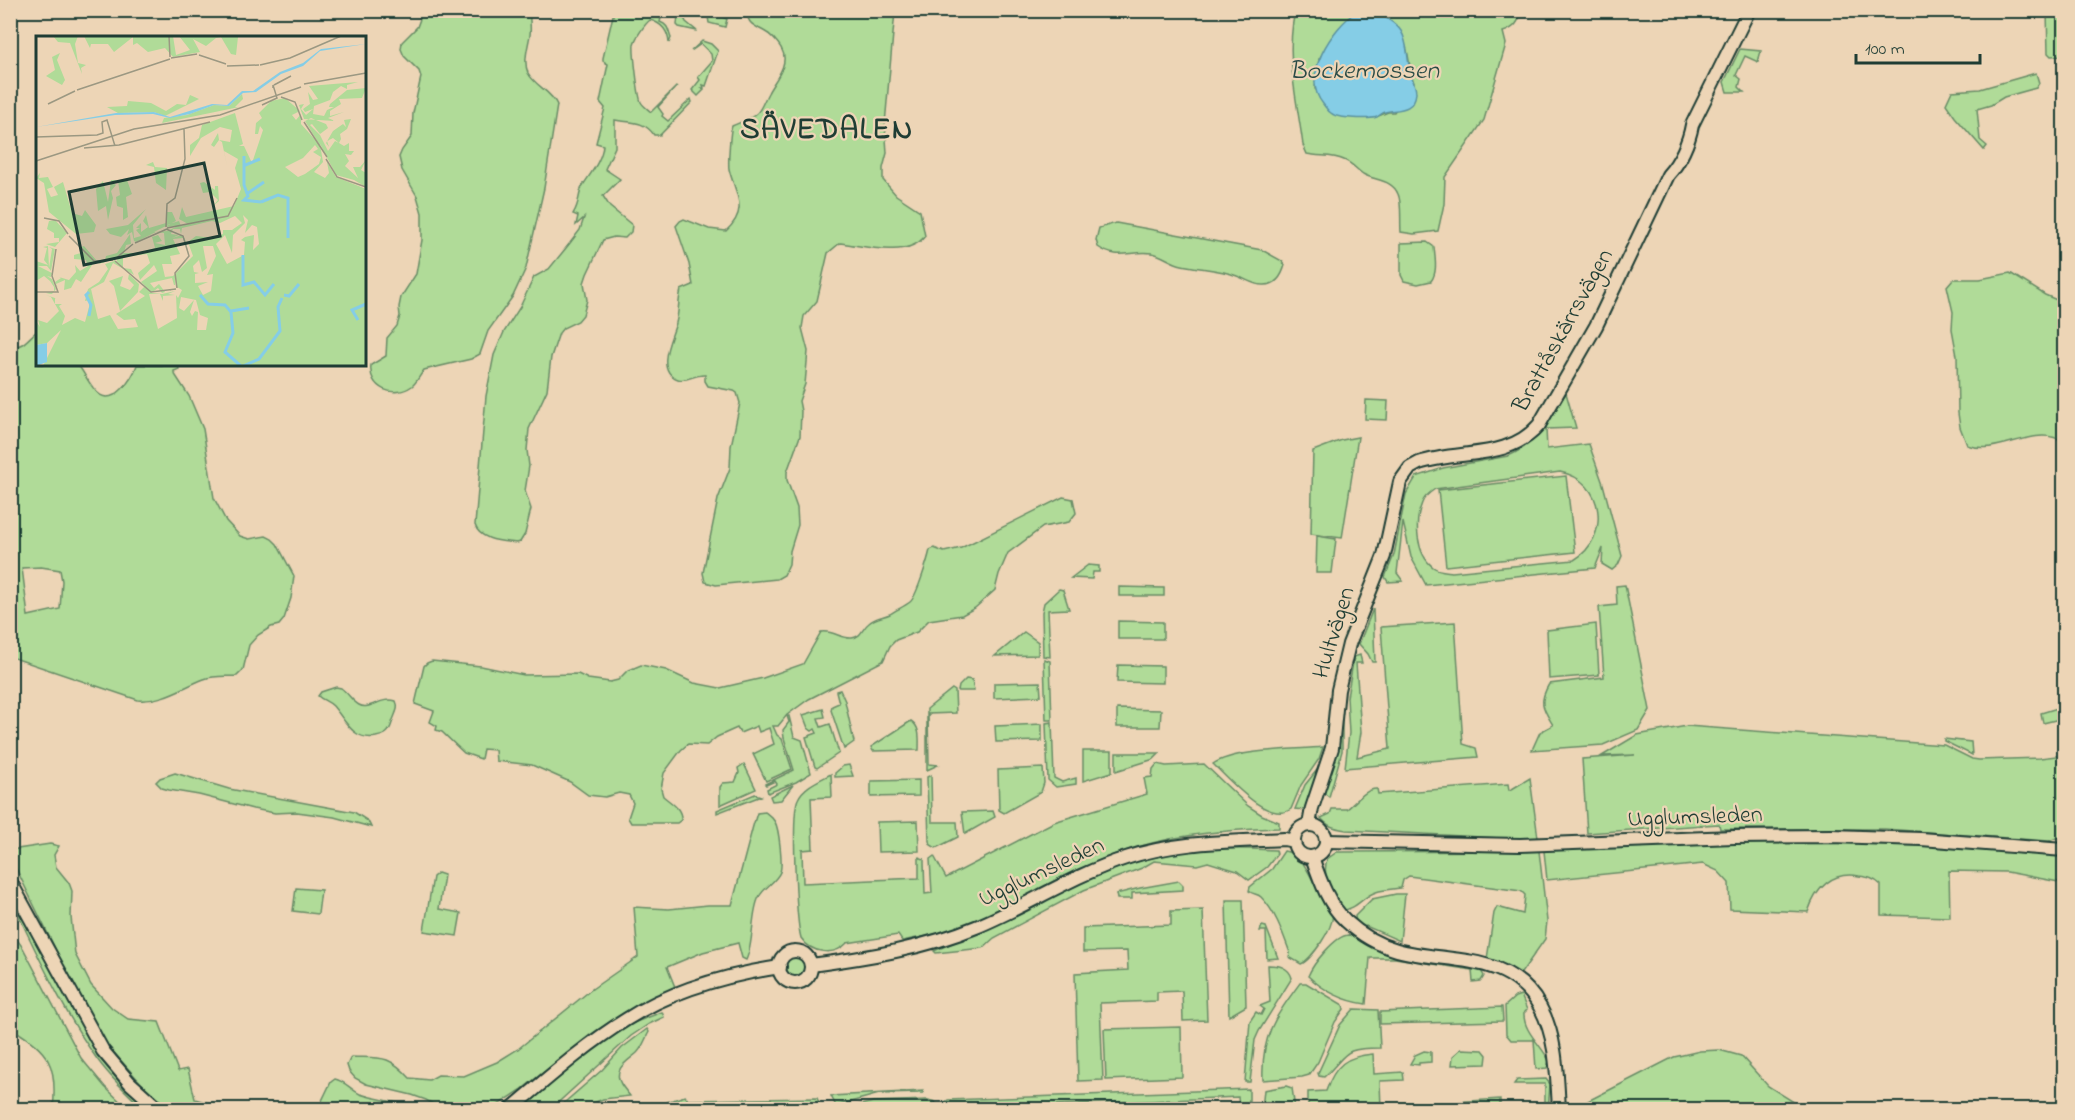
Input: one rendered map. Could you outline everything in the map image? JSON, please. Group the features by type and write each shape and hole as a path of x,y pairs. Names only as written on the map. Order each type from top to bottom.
{"street":[{"name":"Brattåskärrsvägen","path":"1419,462 1502,449 1518,443 1534,431 1544,418 1596,326 1668,175 1690,136 1692,125 1749,10"},
{"name":"Hultvägen","path":"1309,825 1312,808 1332,748 1339,683 1348,644 1384,556 1400,482 1410,468 1419,462"},
{"path":"1312,857 1321,852 1326,841 1321,829 1309,825 1298,830 1294,841 1299,852 1312,857 1324,889 1345,920 1369,938 1398,950 1483,964 1513,977 1529,992 1540,1007 1549,1029 1559,1110"},
{"name":"Ugglumsleden","path":"1326,841 1520,845 1734,837 1832,836 1932,839 2064,850"},
{"name":"Ugglumsleden","path":"811,965 938,941 1006,914 1103,866 1148,851 1217,842 1284,839 1294,841"},
{"path":"10,882 85,1023 103,1051 130,1083 160,1110"},
{"path":"793,951 805,954 811,965 808,976 801,982 795,983 784,978 780,967 783,957 793,951"},
{"path":"510,1110 591,1044 635,1014 696,987 780,967"}],"green space":[{"path":"838,10 845,12 851,10 895,11 885,124 887,153 883,180 896,195 920,211 925,236 917,243 897,249 840,243 828,253 817,301 804,316 802,328 808,351 805,384 799,401 800,436 787,472 787,480 797,508 798,525 790,551 789,564 784,575 777,579 716,585 705,582 703,573 718,499 730,468 731,446 740,403 734,391 708,386 705,375 681,380 671,375 667,369 666,353 677,319 681,290 693,285 689,264 676,226 684,219 709,229 726,231 737,216 739,201 729,169 732,126 759,111 784,61 780,46 769,34 750,22 748,11"},
{"path":"420,11 529,11 530,32 526,54 528,73 557,105 544,188 526,268 513,296 488,331 480,354 471,359 424,370 412,386 398,392 378,386 371,373 371,365 386,356 387,338 397,326 401,297 416,274 422,240 422,213 417,196 402,170 399,157 412,136 413,113 421,77 419,71 404,56 401,49 402,42 417,27"},
{"path":"614,11 642,11 661,18 660,22 667,27 671,38 669,43 663,28 650,20 635,41 636,73 643,105 651,112 677,86 658,107 662,116 668,121 691,99 692,102 660,135 654,135 641,124 615,120 615,147 605,169 620,179 603,196 610,207 632,225 631,232 625,238 614,237 603,240 584,283 587,300 583,315 559,333 551,357 547,390 529,429 527,450 529,466 525,491 531,509 525,534 517,543 493,539 482,534 475,525 486,396 494,355 534,277 549,269 580,230 584,218 576,225 578,216 573,214 582,187 595,167 603,145 596,143 605,108 600,102 608,64 603,61 603,58"},
{"path":"666,11 681,11 686,22 697,31 679,27 677,25 678,15"},
{"path":"707,11 727,19 725,27 709,23"},
{"path":"1011,11 1058,11 1037,15"},
{"path":"1295,11 1357,11 1340,27 1319,59 1315,89 1345,117 1376,117 1394,112 1414,83 1403,39 1391,25 1371,11 1520,11 1515,25 1503,32 1506,44 1484,120 1445,177 1444,204 1438,231 1414,234 1401,232 1399,197 1392,186 1363,174 1350,163 1339,158 1307,154 1303,145 1292,61 1292,28"},
{"path":"2047,11 2064,11 2064,55 2051,56 2048,53"},
{"path":"702,41 711,44 718,51 706,86 703,85 704,90 698,96 692,90 700,80 698,77 712,61 711,54 701,44 691,51"},
{"path":"1740,49 1761,51 1758,62 1745,56 1736,75 1741,79 1739,87 1744,92 1727,92 1724,82"},
{"path":"2036,73 2039,83 2036,88 2004,97 1991,105 1977,109 1980,140 1987,146 1984,150 1946,104 1952,91 1980,89"},
{"path":"1116,223 1262,250 1285,265 1278,280 1272,284 1263,285 1223,272 1178,264 1152,253 1118,254 1105,251 1098,247 1096,240 1099,228"},
{"path":"1427,242 1434,247 1436,265 1431,281 1418,284 1404,281 1401,275 1401,243"},
{"path":"2010,273 2045,295 2064,303 2064,442 2053,437 2041,436 1979,448 1967,445 1960,427 1957,356 1952,329 1953,312 1947,286 1953,279 1980,279"},
{"path":"36,332 36,366 79,366 96,391 107,397 114,395 125,386 137,366 178,366 179,369 174,373 189,396 203,429 214,498 226,521 240,536 249,539 266,536 272,539 294,576 291,598 284,619 279,625 258,635 249,645 243,670 237,676 208,678 155,699 138,700 11,657 11,347 23,344","holes":["41,567 60,570 62,581 60,609 28,616 22,568"]},
{"path":"1566,393 1576,428 1546,429 1547,449 1589,444 1603,484 1622,556 1618,565 1612,570 1602,564 1603,548 1595,568 1426,585 1411,557 1403,522 1397,573 1403,581 1388,582 1385,577 1394,555 1406,494 1416,477 1443,468 1508,456 1519,451 1542,430","holes":["1560,472 1575,477 1586,486 1594,498 1598,511 1598,525 1594,538 1586,550 1574,560 1452,572 1435,568 1423,554 1417,528 1419,511 1424,499 1435,489"]},
{"path":"1366,400 1388,401 1387,420 1365,419"},
{"path":"1358,437 1342,538 1311,534 1313,451 1342,440"},
{"path":"1566,476 1575,552 1446,566 1438,490"},
{"path":"1063,497 1073,499 1076,513 1069,522 1043,527 1008,553 995,590 975,608 962,615 929,620 917,632 896,640 890,646 883,661 809,699 787,715 778,726 773,726 777,735 782,739 792,769 766,781 753,754 774,744 769,728 759,732 757,726 740,733 737,728 717,737 707,745 688,744 664,773 661,789 663,796 680,812 681,820 677,823 631,823 628,818 633,803 629,795 619,793 605,797 588,795 570,782 532,765 496,761 495,750 483,749 481,759 464,753 442,732 436,730 437,726 430,722 434,711 415,704 424,666 432,661 481,666 524,675 578,674 588,679 610,682 618,680 627,671 641,665 666,670 694,683 720,688 763,678 803,664 821,632 848,638 855,637 871,621 890,614 910,602 930,550 934,548 944,552 961,548"},
{"path":"1317,536 1336,539 1332,573 1316,573"},
{"path":"1088,565 1099,566 1099,572 1093,572 1092,579 1071,578"},
{"path":"1625,585 1650,710 1638,730 1603,745 1532,750 1540,732 1553,725 1543,705 1549,684 1604,677 1599,607 1617,605 1616,586"},
{"path":"1119,587 1164,588 1164,596 1119,596"},
{"path":"1059,589 1063,590 1069,609 1048,610 1050,657 1043,656 1042,612 1044,603"},
{"path":"1373,609 1375,662 1372,662 1359,644"},
{"path":"1118,621 1163,622 1163,639 1118,639"},
{"path":"1455,622 1463,744 1476,748 1478,757 1345,768 1349,733 1347,697 1354,657 1360,655 1362,663 1356,663 1361,732 1357,757 1390,749 1381,627"},
{"path":"1596,624 1599,675 1549,679 1547,630"},
{"path":"1024,632 1038,642 1038,655 995,656"},
{"path":"1044,659 1050,661 1052,720 1046,720"},
{"path":"1118,665 1163,666 1163,683 1117,682"},
{"path":"966,679 972,680 974,691 958,691 959,686"},
{"path":"1040,682 1041,696 994,698 994,683"},
{"path":"336,687 341,688 363,706 385,700 396,701 397,709 387,733 368,737 361,736 351,729 333,706 318,696 321,692"},
{"path":"952,689 955,691 956,713 928,714 929,764 938,765 927,770 927,709"},
{"path":"840,690 845,701 854,742 844,749 831,710 832,706 839,703 836,691"},
{"path":"2064,706 2064,718 2043,723 2041,713"},
{"path":"823,709 825,717 818,718 821,727 830,724 839,753 817,768 806,737 817,733 815,729 812,731 808,728 803,715"},
{"path":"1117,709 1161,710 1160,727 1117,727"},
{"path":"1340,709 1342,710 1342,751 1329,797 1324,793 1339,744"},
{"path":"787,716 789,716 794,737 802,740 811,773 796,782 768,793 767,789 777,784 775,781 765,784 794,770 784,738 783,730 789,722"},
{"path":"911,721 918,730 919,750 873,751 871,747"},
{"path":"1052,722 1054,778 1062,782 1076,778 1076,784 1056,787 1048,780 1046,723"},
{"path":"1042,724 1042,741 996,742 995,726"},
{"path":"1687,726 1944,745 1972,759 1979,760 2064,755 2064,835 2049,841 1885,829 1720,829 1719,824 1587,833 1582,759 1635,755 1602,756 1637,735"},
{"path":"1944,739 1971,742 1972,755 1944,741"},
{"path":"1323,747 1319,759 1301,785 1291,809 1282,812 1271,811 1260,806 1213,764 1236,755"},
{"path":"1083,751 1112,751 1112,772 1083,781"},
{"path":"1116,753 1160,753 1154,759 1116,771"},
{"path":"744,764 756,789 720,805 720,787 723,783 735,782 739,773 738,768"},
{"path":"1157,764 1166,766 1204,764 1248,806 1279,822 1279,828 1195,835 1133,848 1092,863 992,914 933,935 902,941 898,935 847,943 829,952 811,947 801,938 795,867 796,808 798,799 804,790 831,774 832,797 811,798 813,849 802,850 803,883 919,878 919,857 924,859 925,894 932,893 930,859 934,856 946,878 1054,822 1147,794 1144,778 1152,777 1153,769"},
{"path":"849,765 853,776 835,777 835,773 843,766"},
{"path":"1321,765 1304,810 1295,809 1305,785"},
{"path":"1043,768 1044,783 1041,792 1004,813 999,810 998,770"},
{"path":"175,773 229,789 354,812 368,821 371,827 334,817 297,812 275,813 253,809 169,790 162,788 156,782 160,778"},
{"path":"931,775 932,822 957,822 958,837 936,848 929,841 927,777"},
{"path":"1530,778 1538,838 1346,830 1332,827 1321,818 1330,814 1332,809 1347,809 1373,789 1377,789 1378,794 1508,784 1509,790"},
{"path":"919,780 919,796 871,797 871,781"},
{"path":"793,785 781,800 772,801 770,796"},
{"path":"755,794 761,796 717,813 717,810"},
{"path":"993,811 995,817 965,834 962,812"},
{"path":"765,812 775,822 781,868 778,876 761,893 756,903 746,960 742,958 738,943 703,952 667,967 675,987 632,1008 590,1035 521,1090 492,1109 442,1109 412,1095 366,1084 355,1078 349,1071 347,1065 351,1057 370,1057 390,1061 410,1078 429,1080 438,1075 464,1076 497,1062 518,1049 592,989 638,957 634,907 669,909 732,905 757,813"},
{"path":"918,821 919,851 878,852 877,822"},
{"path":"1789,838 2064,852 2064,883 2007,872 1949,871 1950,917 1881,915 1881,885 1868,877 1849,875 1826,883 1811,903 1808,912 1730,909 1729,883 1718,871 1703,864 1547,880 1544,851 1663,842"},
{"path":"50,844 59,846 54,855 56,867 69,883 72,891 71,917 75,954 91,985 112,1008 128,1019 159,1022 178,1071 188,1069 195,1099 229,1109 173,1109 165,1105 141,1083 100,1037 11,858 11,850"},
{"path":"1201,850 1276,850 1277,854 1267,867 1249,880 1237,871 1208,862 1197,865 1154,861 1142,868 1084,890 994,938 983,948 936,953 934,951 993,926 1097,876 1136,862 1171,853"},
{"path":"1284,851 1301,860 1332,913 1330,925 1322,942 1301,964 1289,957 1290,953 1282,931 1266,903 1260,896 1249,891 1250,887 1272,869"},
{"path":"1539,851 1547,921 1545,939 1519,976 1487,959 1494,913 1497,907 1523,914 1525,895 1521,891 1409,876 1403,880 1401,888 1376,892 1351,908 1342,910 1329,886 1326,873 1327,859 1337,852"},
{"path":"438,873 444,875 439,909 461,913 457,936 424,931 433,877"},
{"path":"1179,881 1183,885 1183,890 1132,893 1132,899 1117,899 1116,894"},
{"path":"296,888 321,890 318,914 293,911"},
{"path":"10,891 97,1050 120,1080 150,1109 144,1109 119,1085 84,1040 40,961 11,900"},
{"path":"1405,894 1400,941 1366,926 1363,928 1356,923 1355,916 1372,899"},
{"path":"1226,900 1243,900 1246,1006 1229,1016"},
{"path":"1203,910 1207,1020 1183,1021 1182,991 1157,992 1157,1001 1100,1003 1103,1080 1078,1081 1075,973 1128,970 1127,951 1083,952 1083,928 1171,925 1171,911"},
{"path":"1262,926 1266,927 1278,958 1267,959 1266,931 1260,931"},
{"path":"11,935 23,948 81,1058 105,1087 128,1109 53,1109 54,1081 48,1061 34,1044 11,1028"},
{"path":"1348,935 1480,969 1484,976 1481,981 1473,982 1472,970 1395,958 1370,958 1366,1004 1350,1001 1328,991 1308,976 1319,958 1331,945"},
{"path":"795,956 802,959 805,966 802,973 795,976 788,973 785,966 788,959"},
{"path":"1268,965 1283,967 1289,971 1292,978 1259,1031 1255,1040 1250,1082 1245,1082 1250,1021 1256,1012 1261,1015 1264,1009 1260,1006 1270,1002"},
{"path":"1300,983 1306,983 1343,1005 1344,1009 1335,1022 1318,1062 1309,1075 1263,1080 1264,1051 1271,1028 1283,1006"},
{"path":"1521,995 1527,1010 1524,1013 1526,1026 1549,1061 1547,1068 1536,1069 1534,1040 1511,1040 1506,1034 1505,1006"},
{"path":"1502,1007 1503,1021 1380,1024 1380,1012"},
{"path":"1354,1009 1378,1010 1380,1048 1351,1051 1324,1077 1319,1076 1318,1073 1340,1025"},
{"path":"662,1012 664,1017 631,1036 551,1109 521,1110 587,1052 628,1025"},
{"path":"1181,1027 1182,1077 1106,1080 1104,1029"},
{"path":"647,1029 649,1032 641,1048 622,1066 618,1074 621,1084 630,1096 603,1099 579,1109 557,1109 602,1070 622,1048"},
{"path":"1461,1049 1483,1050 1487,1055 1486,1064 1452,1065 1453,1056"},
{"path":"1719,1050 1741,1056 1768,1086 1805,1109 1588,1109 1586,1102 1674,1057 1700,1051"},
{"path":"1424,1051 1431,1052 1431,1062 1419,1063 1419,1065 1410,1064 1415,1055"},
{"path":"1373,1054 1374,1074 1403,1072 1404,1080 1380,1081 1381,1109 1308,1109 1308,1092 1326,1091 1333,1075 1343,1064 1356,1057"},
{"path":"335,1079 360,1094 417,1109 318,1109 331,1082"},
{"path":"1546,1079 1550,1084 1548,1109 1545,1109 1545,1084 1514,1084 1517,1080"},
{"path":"1286,1086 1292,1088 1295,1109 1262,1109 1264,1090"},
{"path":"1249,1089 1249,1109 1239,1109 1238,1097 983,1108 983,1110 945,1109 944,1103 948,1100"},
{"path":"923,1091 923,1093 879,1094 836,1106 831,1096"},
{"path":"685,1096 688,1100 817,1098 822,1109 658,1109 664,1103"},
{"path":"1500,1099 1500,1107 1486,1107 1485,1109 1441,1109 1440,1103"},
{"path":"928,1100 935,1102 939,1109 843,1109 873,1102"}],"water":[{"name":"Bockemossen","path":"1357,11 1379,14 1401,31 1416,90 1415,99 1408,107 1385,112 1373,118 1341,117 1329,111 1317,93 1315,80 1322,53 1338,29"}],"district":[{"name":"SÄVEDALEN","path":"827,131"}]}
